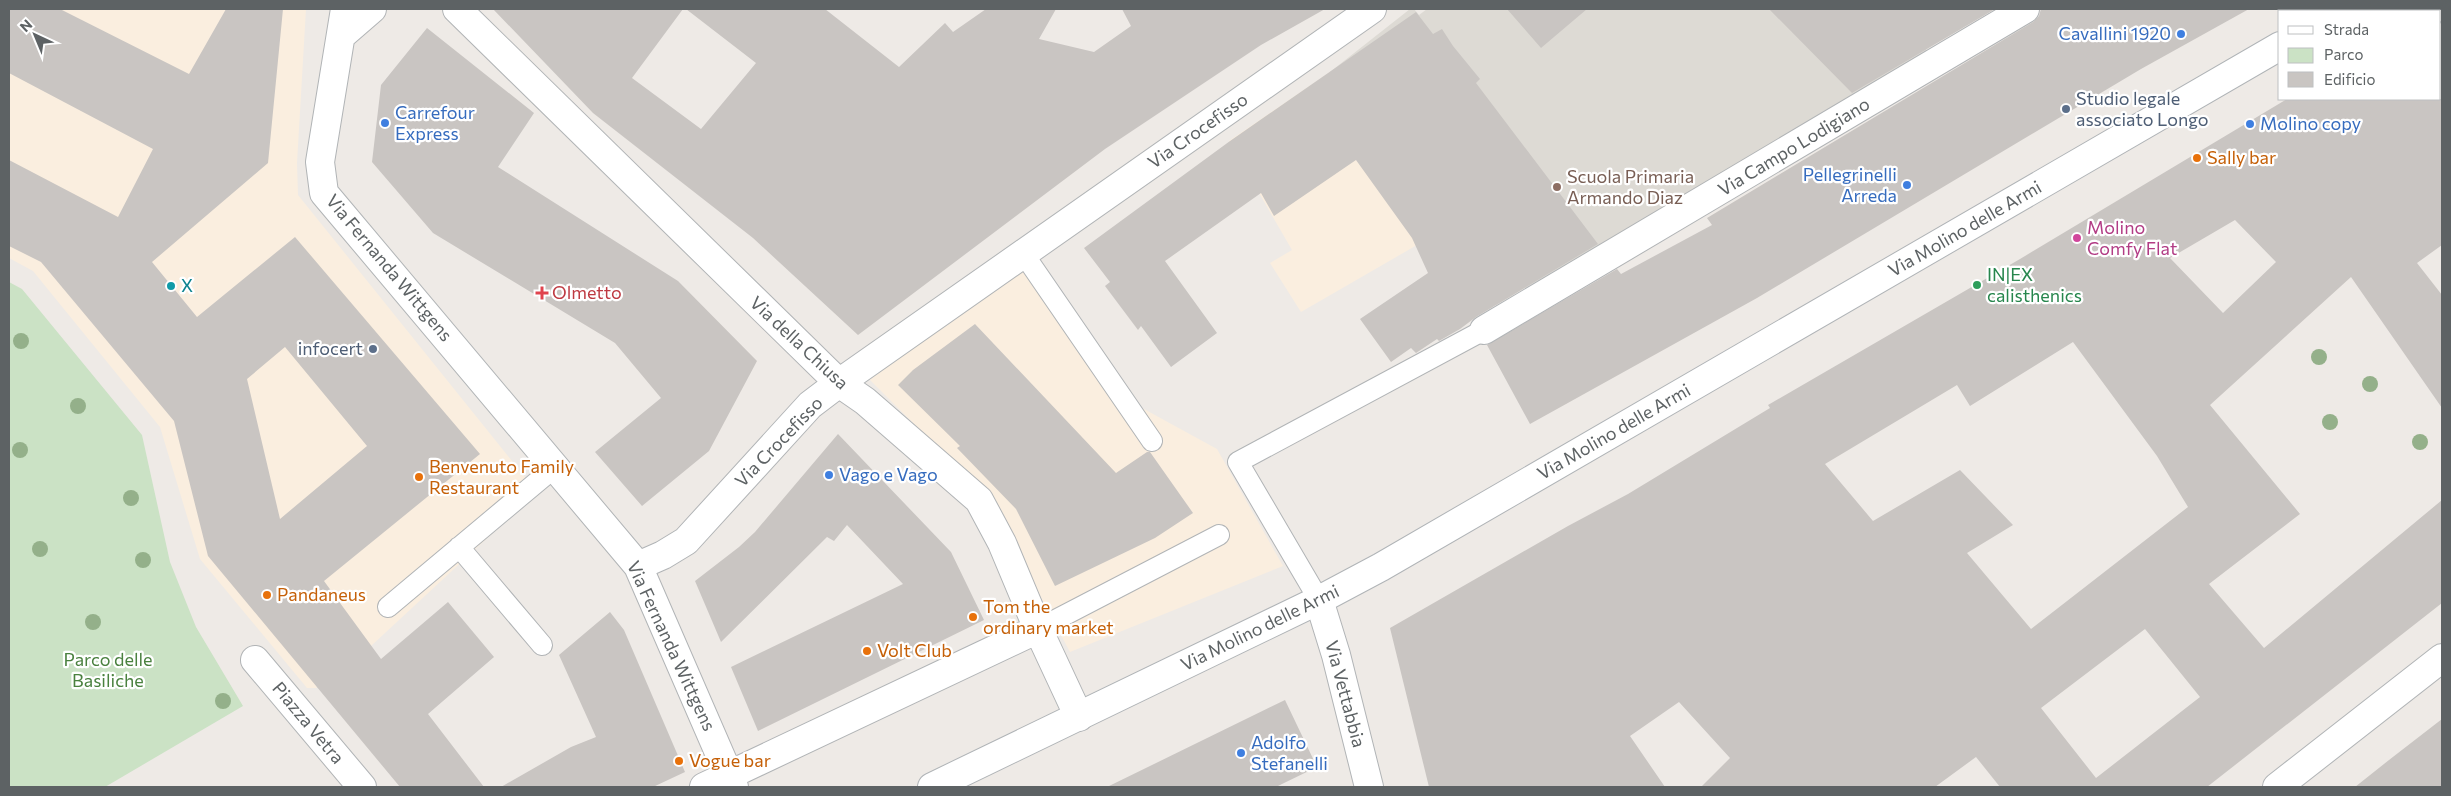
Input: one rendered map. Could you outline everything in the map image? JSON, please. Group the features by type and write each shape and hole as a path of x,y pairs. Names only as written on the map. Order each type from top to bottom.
{"street":[{"name":"Via Fernanda Wittgens","path":"372,9 343,22 320,162 324,193 638,566 732,781"},
{"name":"Via della Chiusa","path":"457,9 839,383 865,400 979,500 1002,543 1038,629 1079,717"},
{"name":"Via Crocefisso","path":"638,566 664,555 686,541 810,406 839,383 1372,9"},
{"name":"Via Campo Lodigiano","path":"1484,330 2026,9"},
{"name":"Via Molino delle Armi","path":"932,787 1319,600 1381,567 2278,47"},
{"name":"Via Vettabbia","path":"1319,600 1336,654 1369,787"},
{"path":"704,787 732,781 1038,629"},
{"path":"2276,787 2442,658"},
{"name":"Piazza Vetra","path":"255,660 362,787"}],"lane":[{"path":"1023,253 1152,441"},
{"path":"1319,600 1238,462 1484,330"},
{"path":"388,607 555,467"},
{"path":"1038,629 1219,535"},
{"path":"459,547 542,645"}],"shaded area":[{"path":"9,9 306,9 297,163 298,195 537,492 371,646 316,688 307,688 200,559 160,427 33,271 9,258"},
{"name":"Scuola Primaria Armando Diaz","path":"1410,9 1414,9 1419,15 1427,9 1894,9 1929,53 1496,305 1330,72"},
{"path":"1330,72 1417,245 1301,312 1270,263 1292,250 1229,141"},
{"path":"1020,267 1111,391 1217,449 1283,566 1070,652 988,498 866,376"}],"green space":[{"name":"Parco delle Basiliche","path":"9,282 22,289 142,435 170,562 196,627 243,706 105,787 9,787"}],"building":[{"path":"9,9 60,9 189,74 226,9 283,9 268,163 152,262 197,317 295,237 480,454 324,581 381,659 448,602 494,657 428,714 484,787 400,787 208,556 174,421 41,262 9,246 9,160 118,217 153,149 9,73","holes":["285,347 367,446 280,519 247,379"]},
{"path":"493,9 683,9 632,78 701,129 756,63 686,9 825,9 899,67 945,23 953,32 986,9 1056,9 1039,39 1094,52 1131,26 1122,9 1325,9 1261,45 1105,149 858,335 753,238 593,113"},
{"path":"1507,9 1587,9 1541,48"},
{"path":"1769,9 1995,9 1852,93"},
{"path":"2041,9 2249,9 2141,69 1757,298 1530,424 1487,345 1617,269 1621,274 1712,225 1707,218 2033,22 2039,16"},
{"path":"1416,12 1433,34 1442,29 1453,46 1480,79 1476,83 1598,244 1439,341 1437,339 1416,353 1411,348 1391,362 1360,319 1428,273 1412,238 1356,160 1274,216 1261,193 1165,261 1217,333 1171,367 1141,326 1138,330 1105,286 1110,282 1084,248 1230,141"},
{"path":"427,28 534,113 498,167 678,281 757,361 709,451 642,506 595,452 661,398 615,343 433,233 372,162 381,85"},
{"path":"2442,99 2442,245 2417,263 2442,295 2442,408 2351,277 2210,405 2300,514 2209,584 2264,648 2442,500 2442,603 2207,787 2000,787 1976,757 1935,787 1701,787 1730,758 1679,702 1630,736 1665,787 1429,787 1390,628 1568,526 1628,494 1770,408 1768,405 2020,259 2285,100","holes":["2235,220 2276,262 2223,313 2170,258","2073,342 2157,456 2188,507 2031,629 1967,553 2013,525 1960,470 1873,521 1825,464 1957,385 1970,406","2145,629 2200,697 2096,778 2041,708"]},
{"path":"975,324 1116,473 1147,452 1150,452 1193,513 1155,538 1055,586 1016,509 957,448 960,446 898,385 913,370"},
{"path":"838,434 951,552 984,620 758,731 731,667 903,584 847,525 834,541 827,537 721,642 695,581 755,532"},
{"path":"610,612 624,630 685,772 653,787 501,787 571,747 596,737 559,655"},
{"path":"1285,700 1317,767 1276,787 1107,787"},
{"path":"2442,719 2442,787 2355,787 2389,760"}],"place":[{"name":"Cavallini 1920","path":"2181,34"},
{"name":"Studio legale associato Longo","path":"2066,109"},
{"name":"Carrefour Express","path":"385,123"},
{"name":"Molino copy","path":"2250,124"},
{"name":"Sally bar","path":"2197,158"},
{"name":"Pellegrinelli Arreda","path":"1907,185"},
{"name":"Scuola Primaria Armando Diaz","path":"1557,187"},
{"name":"Molino Comfy Flat","path":"2077,238"},
{"name":"IN|EX calisthenics","path":"1977,285"},
{"name":"X","path":"171,286"},
{"name":"Olmetto","path":"542,293"},
{"name":"infocert","path":"373,349"},
{"name":"Vago e Vago","path":"829,475"},
{"name":"Benvenuto Family Restaurant","path":"419,477"},
{"name":"Pandaneus","path":"267,595"},
{"name":"Tom the ordinary market","path":"973,617"},
{"name":"Volt Club","path":"867,651"},
{"name":"Adolfo Stefanelli","path":"1241,753"},
{"name":"Vogue bar","path":"679,761"}]}
